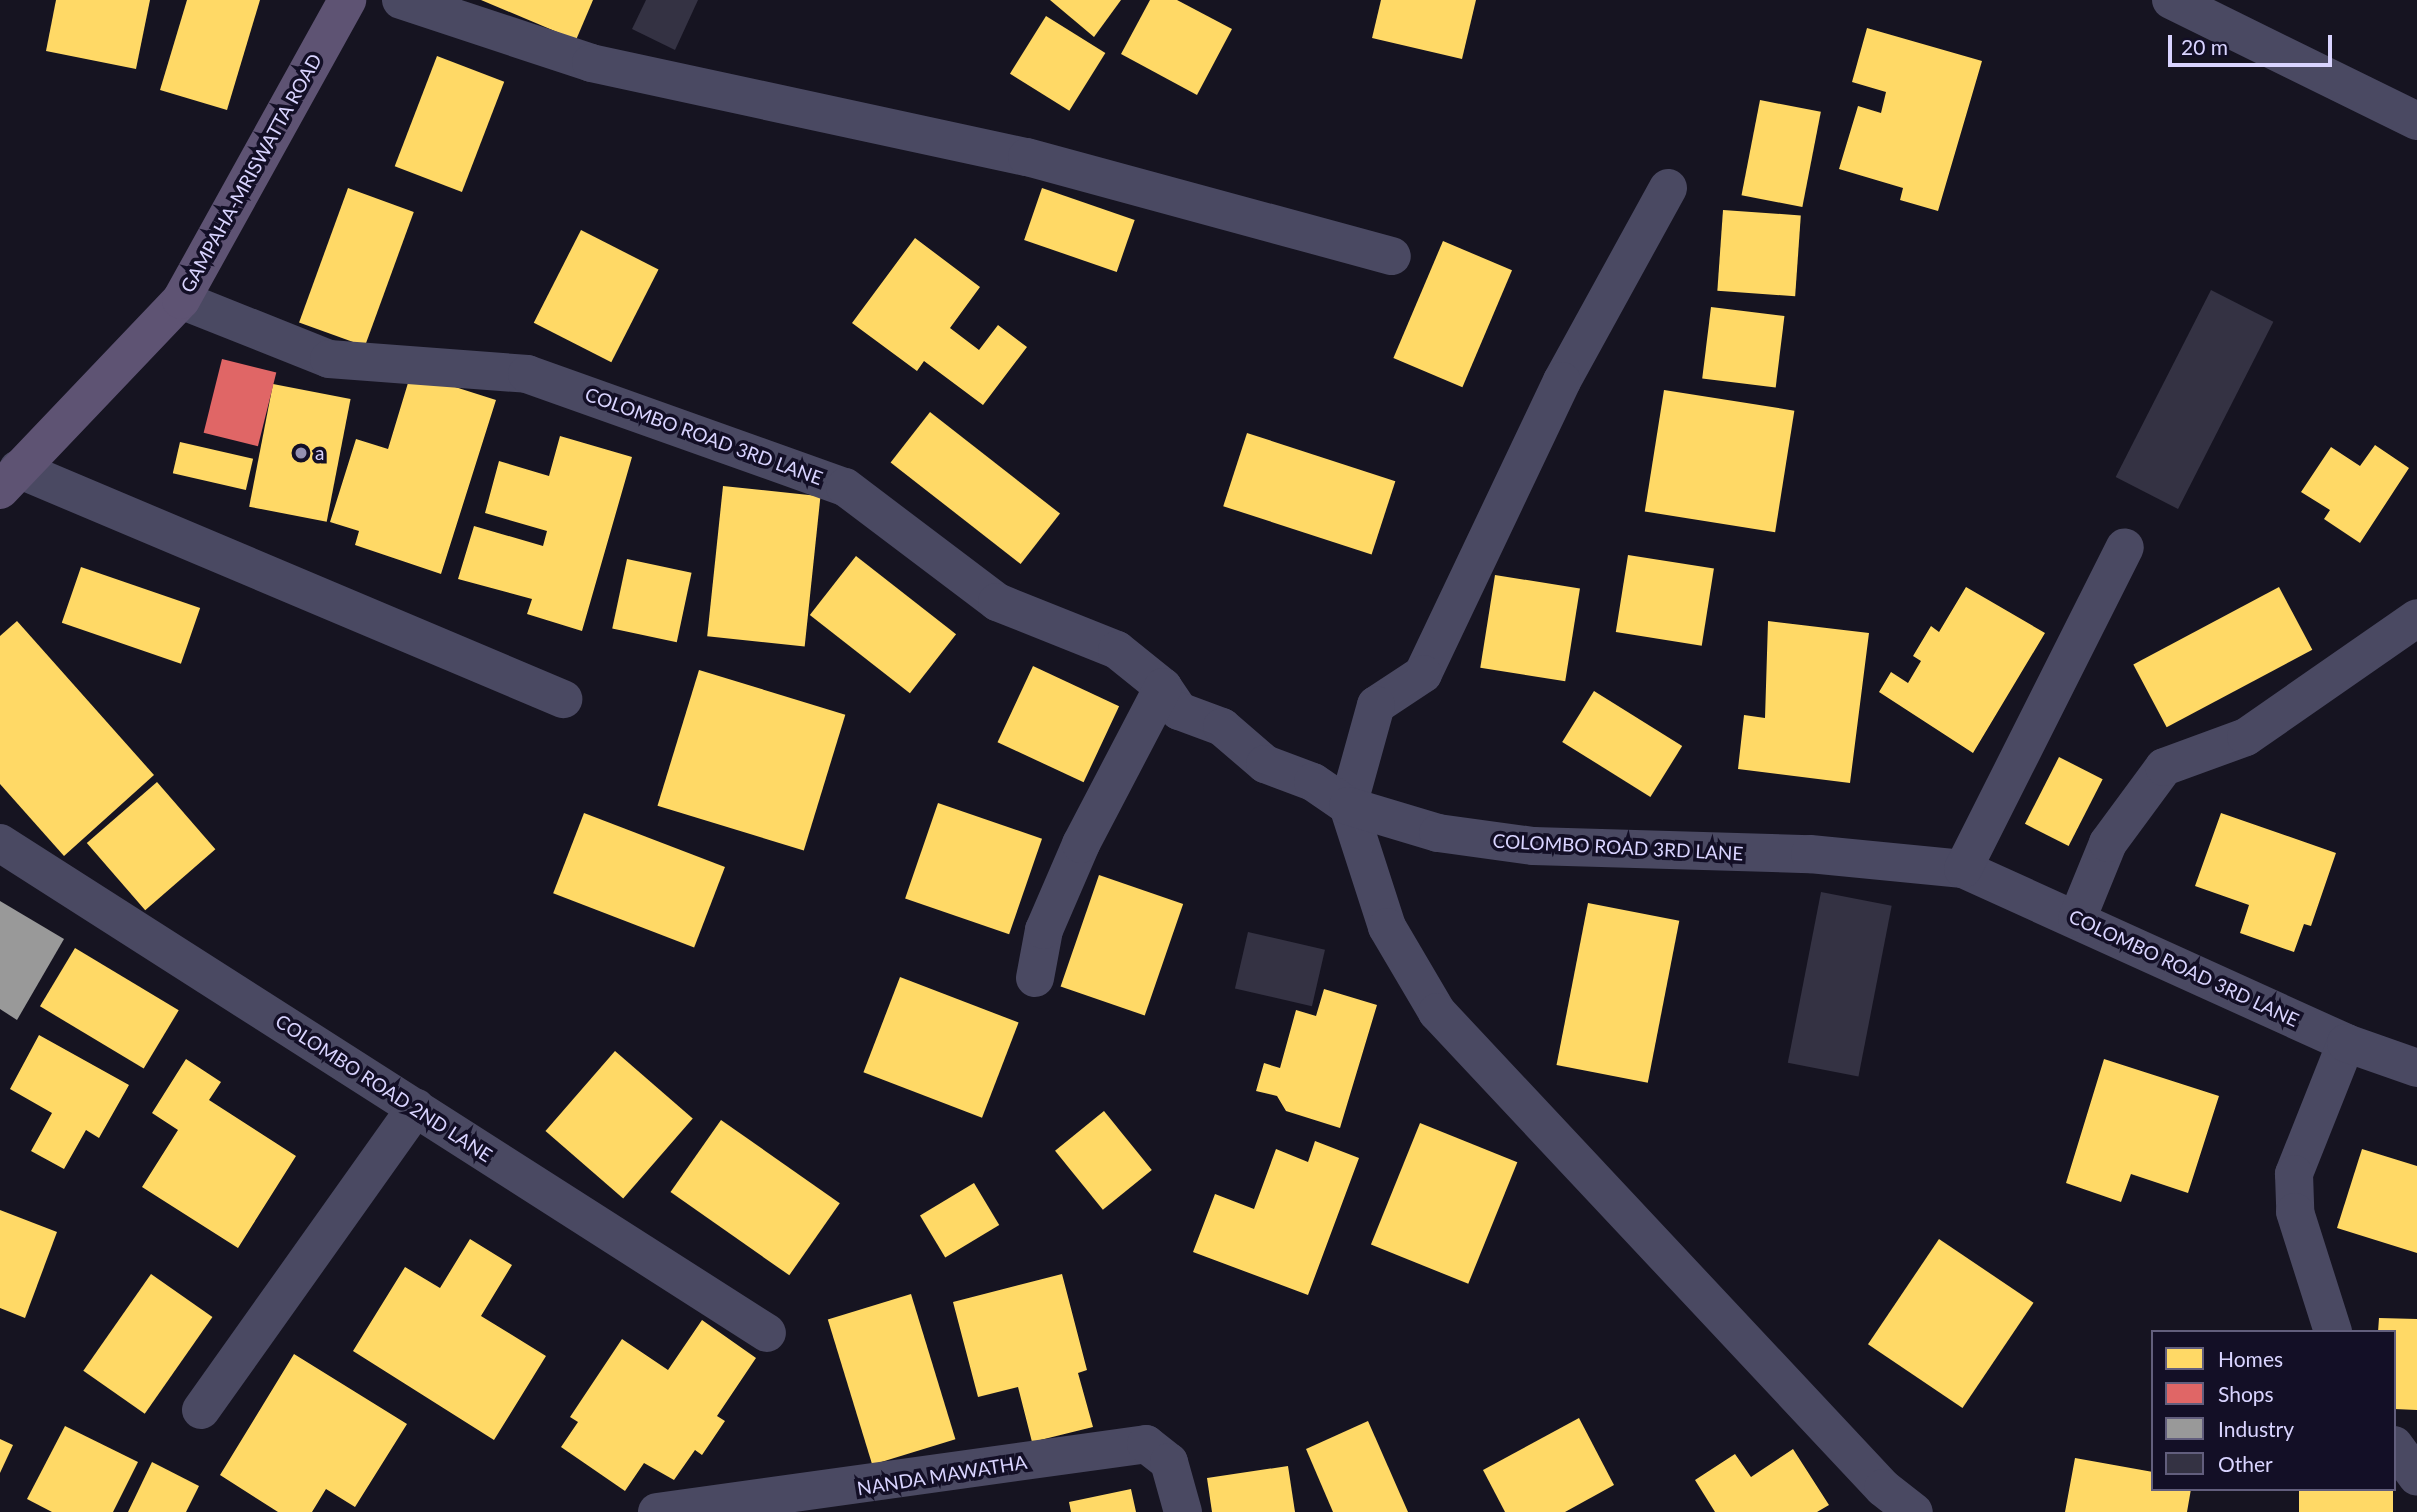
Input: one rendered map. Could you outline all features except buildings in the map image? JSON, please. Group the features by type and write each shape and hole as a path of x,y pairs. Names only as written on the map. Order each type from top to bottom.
{"main road":[{"name":"GAMPAHA-MRISWATTA ROAD","path":"9,480 181,300 347,0"}],"street":[{"path":"401,0 591,63 1027,157 1392,256"},
{"path":"2171,0 2417,121"},
{"path":"1668,188 1562,381 1423,674 1376,705 1348,806 1387,927 1437,1012 1883,1488 1913,1512"},
{"name":"COLOMBO ROAD 3RD LANE","path":"181,300 329,359 527,374 730,441 845,487 997,602 1117,650 1163,687 1179,711 1222,727 1265,764 1313,782 1348,806 1438,833 1533,846 1810,854 1963,869 2346,1043 2417,1068"},
{"path":"9,480 563,699"},
{"path":"1963,869 2125,547"},
{"path":"2077,919 2108,843 2164,767 2246,737 2417,618"},
{"path":"1035,978 1044,930 1081,844 1163,687"},
{"name":"COLOMBO ROAD 2ND LANE","path":"0,843 767,1333"},
{"path":"2332,1330 2295,1212 2294,1174 2346,1043"},
{"path":"201,1410 416,1108"},
{"name":"NANDA MAWATHA","path":"657,1512 730,1508 1146,1444 1169,1462 1183,1512"},
{"path":"2396,1448 2417,1477"}],"place":[{"name":"a","path":"301,453"}]}
